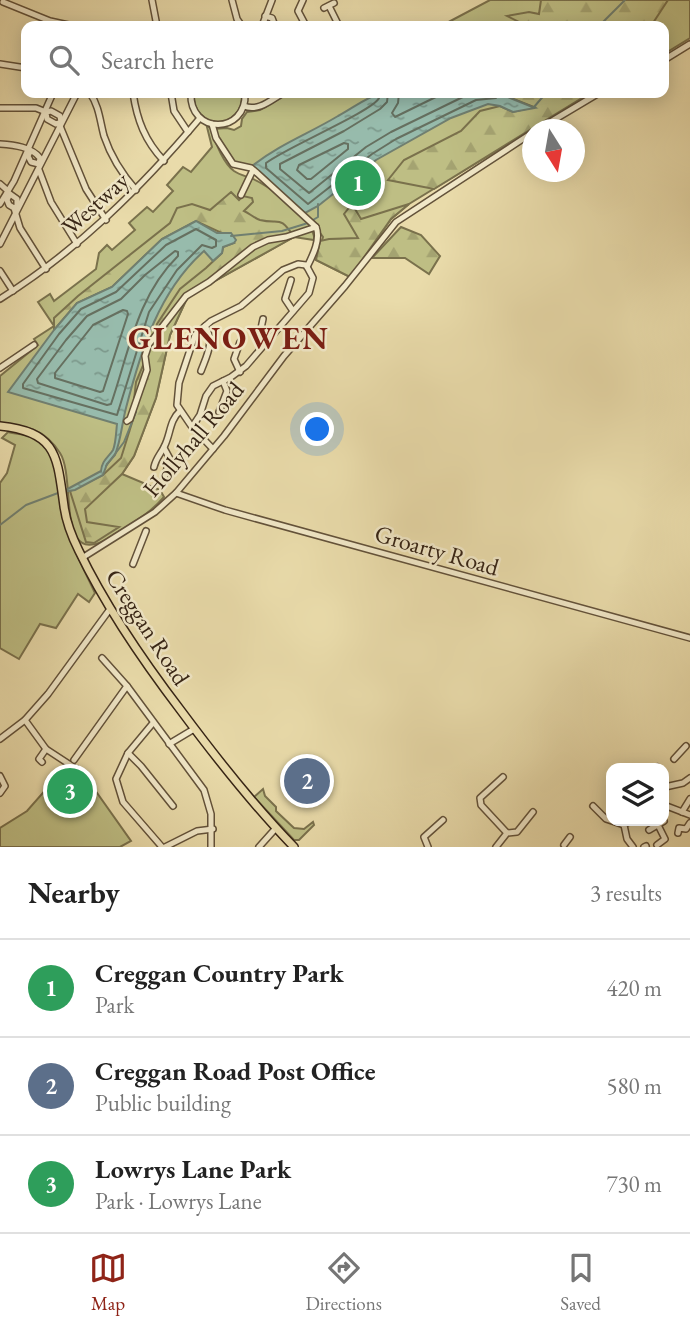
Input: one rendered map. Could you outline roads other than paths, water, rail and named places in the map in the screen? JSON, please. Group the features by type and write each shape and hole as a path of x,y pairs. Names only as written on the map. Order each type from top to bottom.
{"main road":[{"name":"Creggan Road","path":"1,429 27,431 37,436 53,452 60,469 66,516 74,542 110,609 194,729 275,828 294,847"}],"street":[{"path":"152,0 156,21"},
{"path":"232,0 238,21"},
{"path":"264,21 272,0"},
{"path":"303,0 298,12 303,21"},
{"path":"2,3 50,21"},
{"path":"329,6 336,21"},
{"path":"265,16 273,21"},
{"path":"669,57 690,44"},
{"path":"0,64 21,67"},
{"path":"0,204 9,192 29,151 51,98"},
{"path":"0,244 74,98"},
{"path":"93,98 114,161 136,190"},
{"path":"134,98 143,133 164,161"},
{"path":"172,98 178,119 188,132"},
{"path":"191,98 192,107 200,118 212,124 232,121 244,106 245,98"},
{"path":"244,106 258,108 275,98"},
{"path":"555,119 590,98"},
{"path":"0,108 36,108 46,112"},
{"path":"46,112 47,119 60,126 82,182 106,220"},
{"name":"Westway","path":"0,299 46,268 106,220 164,161 200,118"},
{"path":"212,124 216,138 233,164 253,170 313,224 318,234 307,267"},
{"name":"Hollyhall Road","path":"82,558 155,512 176,493 284,356 396,222 522,139"},
{"path":"0,145 16,146 35,152 40,158 38,167 51,202 77,244"},
{"path":"241,195 253,170"},
{"path":"0,184 9,192"},
{"path":"9,192 9,205 15,211 28,242 46,268"},
{"path":"127,421 147,370 145,356 149,344 186,296 209,282 253,247 268,240 286,237 313,224"},
{"path":"192,427 213,386 240,372 313,285 313,276 307,267 298,264 283,270 241,306 205,326 191,342 176,397 180,411 192,427 213,449"},
{"path":"0,271 13,291"},
{"path":"291,280 285,299 293,311"},
{"path":"263,319 260,332 264,343"},
{"path":"201,371 211,344 211,335 205,326"},
{"path":"240,342 234,359 240,372"},
{"path":"0,368 34,345"},
{"path":"219,412 227,391 223,381"},
{"path":"154,467 157,456 164,448 173,417 180,411"},
{"path":"163,482 170,459 164,448"},
{"name":"Groarty Road","path":"176,493 225,510 690,638"},
{"path":"132,527 143,540"},
{"path":"133,564 146,531"},
{"path":"74,542 95,550"},
{"path":"0,739 25,720 48,694 110,609"},
{"path":"102,658 127,686 204,790 213,829 211,847"},
{"path":"25,720 46,749 71,765 127,686"},
{"path":"153,723 128,753 117,772 117,786 124,803 164,847 197,831 213,829"},
{"path":"169,744 194,729"},
{"path":"674,758 685,748 690,758"},
{"path":"40,759 46,749"},
{"path":"128,753 173,806"},
{"path":"0,776 5,786 0,793"},
{"path":"503,777 480,798 481,805 507,833"},
{"path":"669,784 683,783 690,778"},
{"path":"682,812 690,799"},
{"path":"669,806 690,815"},
{"path":"596,807 606,819"},
{"path":"669,812 672,808"},
{"path":"496,847 507,833 517,832 533,812"},
{"path":"428,847 424,837 443,820"},
{"path":"678,832 679,828 686,829 690,823"},
{"path":"624,826 631,847"},
{"path":"649,830 656,826"},
{"path":"657,845 665,839 663,826"},
{"path":"259,847 275,828"},
{"path":"568,841 575,847"}],"water":[{"path":"510,98 535,108 513,112 488,104 451,118 376,160 318,206 305,213 252,166 364,100"},
{"path":"196,221 217,233 231,233 236,240 223,247 222,253 213,261 204,251 175,284 145,343 115,455 107,464 103,475 75,490 62,492 101,471 114,447 117,424 8,392 77,303 112,287 162,239"}],"waterway":[{"path":"604,21 625,0"},
{"path":"534,107 542,98"},
{"path":"313,220 318,217 318,204"},
{"path":"231,236 282,231 308,223"},
{"path":"106,466 124,442 136,412"},
{"path":"0,525 26,505 58,493"}],"place":[{"name":"Creggan Country Park","path":"358,183"},
{"name":"Creggan Road Post Office","path":"307,781"},
{"name":"Lowrys Lane Park","path":"70,791"}],"district":[{"name":"GLENOWEN","path":"229,338"}]}
